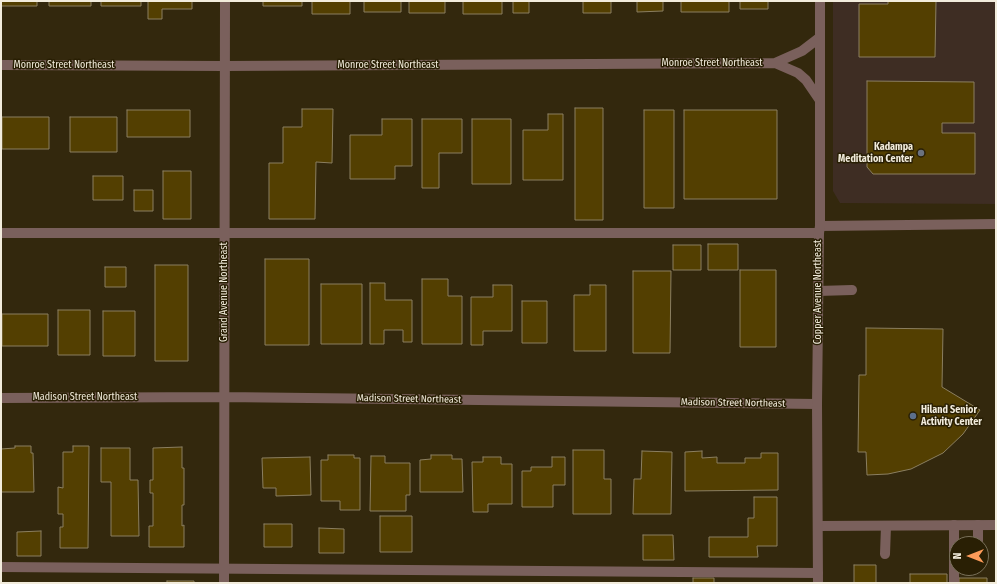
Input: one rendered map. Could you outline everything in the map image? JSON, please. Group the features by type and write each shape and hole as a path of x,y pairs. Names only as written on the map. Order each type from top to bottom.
{"street":[{"name":"Grand Avenue Northeast","path":"224,583 225,1"},
{"name":"Copper Avenue Northeast","path":"818,578 820,1"},
{"name":"Monroe Street Northeast","path":"1,65 225,66 775,63 802,51 819,38"},
{"name":"Monroe Street Northeast","path":"775,63 798,73 806,80 819,99"},
{"path":"1,233 819,229 996,224"},
{"path":"818,291 852,290"},
{"name":"Madison Street Northeast","path":"1,398 224,397 818,404"},
{"path":"954,525 954,583"},
{"path":"978,525 978,536"},
{"path":"818,526 996,525"},
{"path":"885,554 886,526"},
{"path":"1,567 224,568 818,578"}],"shaded area":[{"path":"833,1 996,1 996,204 840,203 833,191"}],"building":[{"path":"1,1 37,1 37,6 1,6"},
{"path":"49,1 91,1 91,6 49,6"},
{"path":"101,1 141,1 141,6 101,6"},
{"path":"148,1 192,1 192,9 162,9 162,19 148,19"},
{"path":"263,1 302,1 302,6 263,6"},
{"path":"312,1 350,1 350,14 312,14"},
{"path":"364,1 401,1 401,12 364,12"},
{"path":"409,1 445,1 445,13 409,13"},
{"path":"463,1 502,1 502,14 463,14"},
{"path":"513,1 529,1 529,13 513,13"},
{"path":"583,1 611,1 611,13 583,13"},
{"path":"637,1 663,1 663,11 637,12"},
{"path":"681,1 729,1 729,12 681,12"},
{"path":"740,1 768,1 768,9 740,9"},
{"path":"888,1 936,1 935,57 859,57 859,4 888,4"},
{"path":"867,81 974,82 974,123 942,123 942,133 975,133 975,174 873,174 867,167"},
{"path":"575,108 603,108 603,220 575,220"},
{"path":"302,109 333,109 332,163 316,162 315,219 269,219 269,163 283,163 283,127 302,127"},
{"path":"127,110 190,110 190,137 127,137"},
{"path":"644,110 674,110 674,208 644,208"},
{"path":"684,110 777,110 777,199 684,199"},
{"path":"548,114 563,114 563,180 523,180 523,130 548,130"},
{"path":"2,117 49,117 49,149 2,149"},
{"path":"70,117 117,117 117,152 70,152"},
{"path":"382,119 412,119 412,166 395,166 395,179 350,179 350,135 382,135"},
{"path":"422,119 462,119 462,153 439,153 439,188 422,188"},
{"path":"472,119 511,119 511,184 472,184"},
{"path":"163,171 191,171 191,219 163,219"},
{"path":"93,176 123,176 123,200 93,200"},
{"path":"134,190 153,190 153,211 134,211"},
{"path":"708,244 738,244 738,270 708,270"},
{"path":"673,245 701,245 701,270 673,270"},
{"path":"265,259 309,259 309,345 265,345"},
{"path":"155,265 188,265 188,361 155,361"},
{"path":"105,267 126,267 126,287 105,287"},
{"path":"740,270 776,270 776,347 740,347"},
{"path":"633,271 671,271 670,353 633,353"},
{"path":"422,279 448,279 448,296 462,296 462,344 422,344"},
{"path":"370,283 385,283 385,300 412,300 412,342 403,342 403,330 384,330 384,344 370,344"},
{"path":"321,284 362,284 362,344 321,344"},
{"path":"493,285 512,285 512,331 483,331 483,345 471,345 471,297 493,297"},
{"path":"590,285 606,285 606,351 574,351 574,295 590,295"},
{"path":"522,301 547,301 547,343 522,343"},
{"path":"58,310 90,310 90,355 58,355"},
{"path":"103,311 135,311 135,356 103,356"},
{"path":"2,314 48,314 48,346 2,346"},
{"path":"866,328 943,329 942,387 980,410 963,434 943,453 911,469 888,474 867,475 866,452 858,452 859,375 866,375"},
{"path":"15,446 31,446 31,453 33,453 34,492 1,492 1,449 15,448"},
{"path":"73,446 89,446 88,548 60,548 60,527 63,527 63,514 58,514 58,487 63,488 63,452 73,452"},
{"path":"182,447 182,468 184,468 184,505 182,505 182,526 184,525 184,547 149,547 149,526 153,526 153,493 150,493 150,480 153,480 153,448"},
{"path":"101,448 130,448 130,480 138,480 139,536 111,536 111,482 101,482"},
{"path":"573,450 604,450 604,479 611,479 611,514 573,514"},
{"path":"642,451 672,452 671,514 633,514 634,479 641,479"},
{"path":"702,451 702,458 717,457 717,463 745,463 745,458 761,458 761,453 778,453 778,490 685,491 685,452"},
{"path":"328,455 354,455 354,458 360,458 360,510 340,510 340,501 321,501 321,460 328,460"},
{"path":"431,455 452,455 452,459 462,459 463,492 420,492 420,460 431,459"},
{"path":"371,456 385,456 385,463 410,463 410,495 406,495 406,511 370,511"},
{"path":"310,457 311,495 276,496 276,488 263,488 262,458"},
{"path":"483,457 501,457 501,464 512,464 512,504 488,504 488,512 473,512 472,462 483,462"},
{"path":"552,457 565,457 565,485 553,485 553,507 522,507 522,471 531,471 531,467 552,467"},
{"path":"754,497 777,497 777,546 757,546 758,557 709,557 709,537 748,537 748,518 754,518"},
{"path":"380,516 412,516 412,552 380,552"},
{"path":"264,524 292,524 292,547 264,547"},
{"path":"319,528 344,529 344,553 319,553"},
{"path":"41,531 41,556 17,556 17,532"},
{"path":"643,535 673,535 674,560 643,560"},
{"path":"854,565 876,565 876,583 854,583"},
{"path":"910,574 947,574 947,583 910,583"},
{"path":"693,578 714,578 714,583 693,583"},
{"path":"959,578 987,578 987,583 959,583"},
{"path":"167,581 194,581 194,583 167,583"}],"place":[{"name":"Kadampa Meditation Center","path":"921,153"},
{"name":"Hiland Senior Activity Center","path":"913,416"}]}
